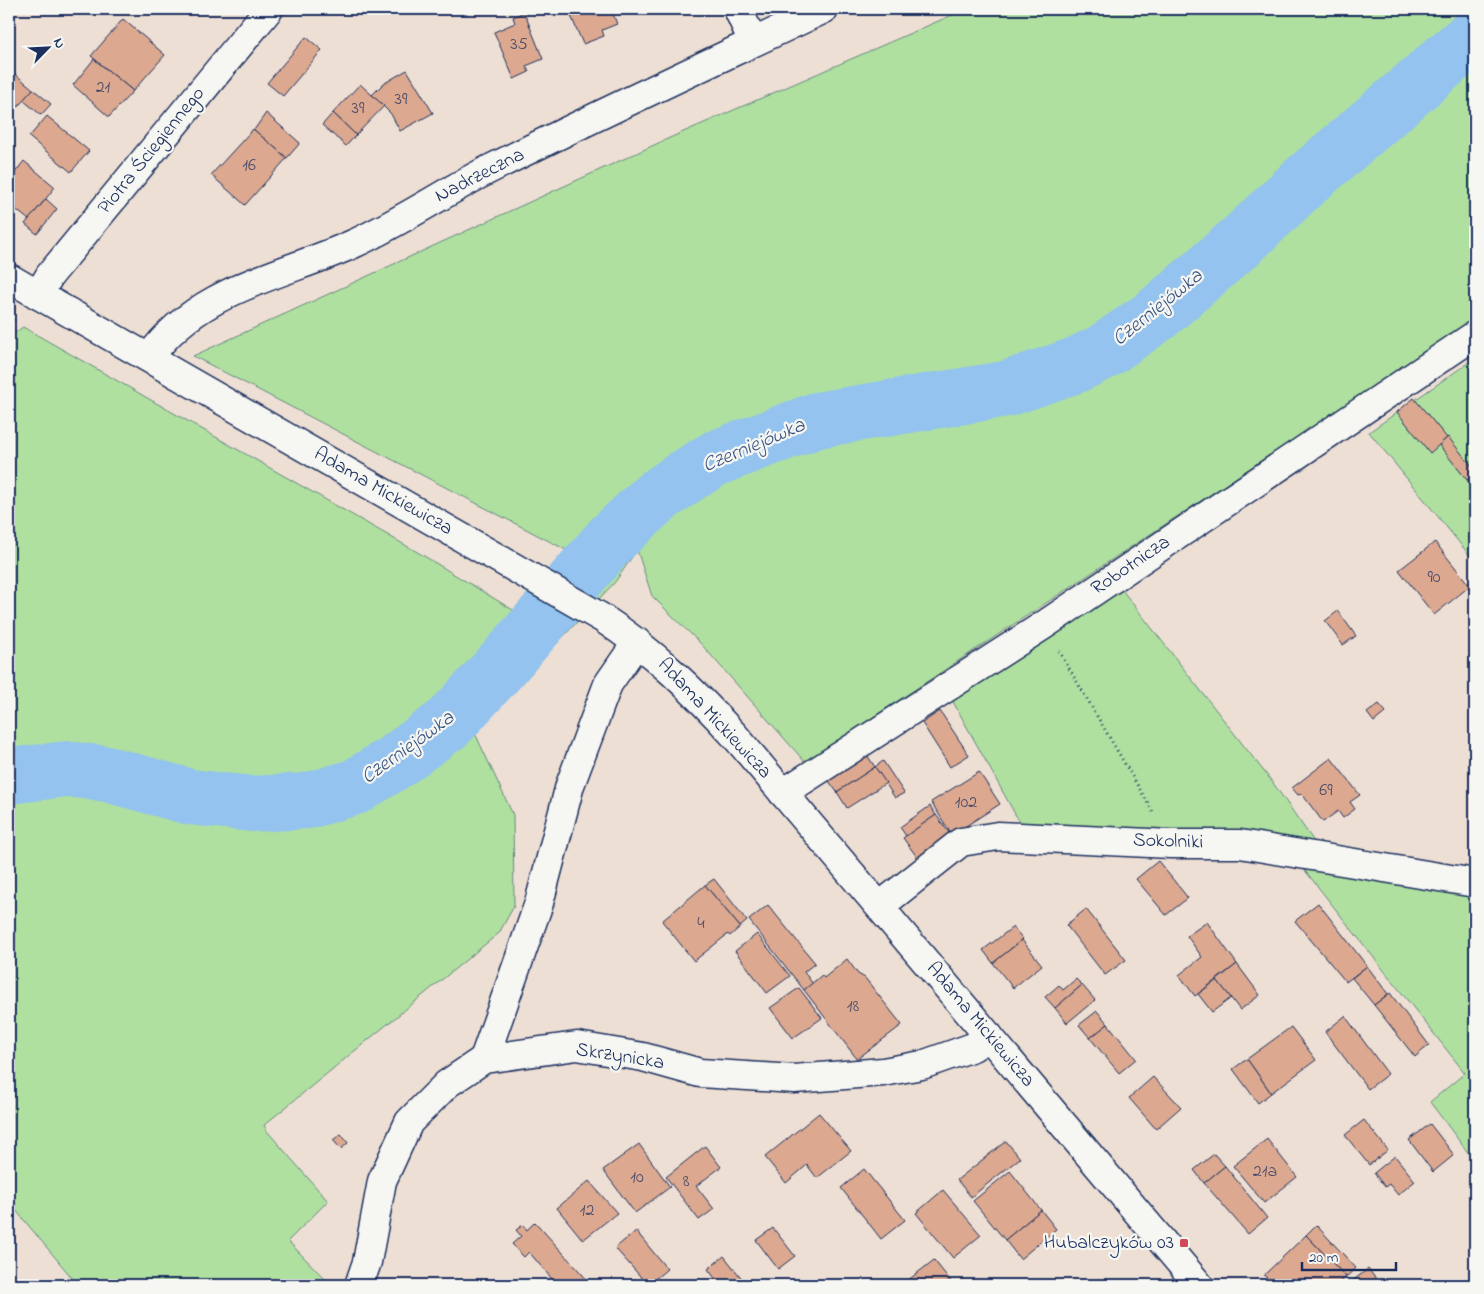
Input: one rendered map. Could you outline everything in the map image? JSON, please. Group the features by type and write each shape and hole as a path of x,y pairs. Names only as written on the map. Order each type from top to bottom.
{"street":[{"name":"Piotra Ściegiennego","path":"20,291 50,275 269,9"},
{"path":"738,9 753,42"},
{"name":"Nadrzeczna","path":"149,358 158,345 179,324 212,300 281,270 353,244 487,171 824,9"},
{"name":"Adama Mickiewicza","path":"20,291 149,358 602,618 637,642 674,673 712,711 880,906 1199,1285"},
{"name":"Robotnicza","path":"783,793 1044,625 1475,335"},
{"path":"484,1059 539,903 570,785 608,684 637,642"},
{"name":"Sokolniki","path":"880,906 961,842 998,836 1171,844 1240,844 1475,882"},
{"name":"Skrzynicka","path":"359,1285 367,1262 382,1181 409,1122 447,1084 484,1059 577,1046 643,1057 700,1073 794,1078 883,1072 922,1065 973,1047 989,1036"}],"path":[{"path":"1044,625 1171,844"}],"green space":[{"path":"966,9 1475,9 1475,320 805,762 702,645 652,596 637,550 615,582 474,731 513,815 514,906 499,933 264,1125 267,1131 328,1201 288,1241 331,1285 78,1285 9,1202 9,337 23,327 419,553 523,616 570,552 193,356 665,140"},
{"path":"1475,358 1475,562 1369,432"},
{"path":"1122,590 1273,783 1315,843 1020,823 951,698"},
{"path":"1303,868 1475,890 1475,1162 1430,1102 1465,1073"}],"building":[{"path":"578,9 611,9 617,24 602,30 604,36 583,44 571,16 580,12"},
{"path":"524,12 543,59 526,66 529,72 514,79 494,32 515,23 513,17"},
{"path":"123,19 165,55 133,91 91,56"},
{"path":"306,37 322,50 283,96 267,83"},
{"path":"94,59 133,91 109,117 73,85"},
{"path":"9,69 33,89 16,109 9,104"},
{"path":"407,70 433,113 400,131 391,114 372,95 383,84"},
{"path":"360,84 384,106 356,135 333,113"},
{"path":"33,89 51,104 41,115 23,100"},
{"path":"266,113 300,143 287,158 254,130"},
{"path":"333,113 356,135 346,146 322,125"},
{"path":"47,116 89,151 71,172 29,137"},
{"path":"253,129 287,158 245,205 211,175"},
{"path":"24,161 55,187 29,220 9,204 9,180"},
{"path":"46,199 57,209 37,234 25,224"},
{"path":"1414,398 1447,438 1430,453 1397,412"},
{"path":"1448,437 1475,470 1475,473 1467,480 1439,445"},
{"path":"1475,473 1475,490 1467,480"},
{"path":"1435,542 1470,586 1434,615 1399,570"},
{"path":"1338,611 1356,636 1343,645 1325,621"},
{"path":"1379,704 1386,712 1374,722 1367,713"},
{"path":"940,711 969,755 950,767 922,723"},
{"path":"867,755 875,767 837,792 828,780"},
{"path":"1331,758 1360,795 1350,802 1355,809 1343,818 1338,811 1323,822 1302,794 1298,795 1292,788"},
{"path":"883,761 904,793 895,798 875,767"},
{"path":"875,767 886,783 847,808 837,792"},
{"path":"979,772 1000,804 952,835 931,802"},
{"path":"930,806 936,815 906,836 900,827"},
{"path":"936,815 953,838 920,861 903,838"},
{"path":"1158,861 1188,898 1166,915 1136,879"},
{"path":"714,879 747,921 740,927 705,885"},
{"path":"705,885 740,927 730,936 728,934 694,961 662,921"},
{"path":"1318,903 1367,966 1346,982 1295,921"},
{"path":"768,905 815,963 804,972 813,984 804,990 749,920"},
{"path":"1086,909 1126,960 1105,975 1066,925"},
{"path":"1207,922 1237,964 1195,996 1179,975 1202,957 1187,936"},
{"path":"1013,927 1023,939 993,963 983,950"},
{"path":"757,934 790,976 767,993 735,951"},
{"path":"1022,940 1042,965 1013,988 993,963"},
{"path":"847,959 858,974 865,978 902,1025 857,1059 804,990 822,975 824,978"},
{"path":"1237,964 1260,995 1240,1010 1217,980"},
{"path":"1367,966 1388,994 1374,1005 1352,978"},
{"path":"1076,979 1082,985 1055,1008 1045,997 1059,985 1063,990"},
{"path":"1217,980 1231,998 1212,1012 1198,994"},
{"path":"1082,985 1095,1000 1067,1023 1055,1008"},
{"path":"799,988 822,1018 793,1038 770,1008"},
{"path":"1390,993 1429,1045 1415,1057 1374,1005"},
{"path":"1097,1011 1108,1024 1090,1038 1079,1025"},
{"path":"1345,1016 1388,1074 1368,1089 1325,1032"},
{"path":"1108,1024 1136,1059 1119,1073 1090,1038"},
{"path":"1291,1027 1316,1060 1271,1093 1247,1059"},
{"path":"1247,1059 1271,1093 1258,1103 1233,1069"},
{"path":"1153,1077 1181,1107 1156,1129 1129,1098"},
{"path":"819,1113 851,1151 817,1178 807,1165 786,1183 765,1157"},
{"path":"1364,1120 1388,1150 1369,1165 1345,1135"},
{"path":"1430,1124 1454,1155 1433,1172 1409,1140"},
{"path":"341,1134 348,1143 341,1149 333,1140"},
{"path":"1267,1139 1297,1177 1264,1203 1233,1166"},
{"path":"1006,1141 1020,1158 971,1197 957,1180"},
{"path":"639,1144 670,1187 635,1213 603,1170"},
{"path":"705,1146 721,1167 696,1186 714,1209 699,1220 666,1177"},
{"path":"1214,1154 1225,1166 1204,1183 1194,1170"},
{"path":"1395,1156 1415,1181 1398,1195 1389,1184 1385,1187 1374,1173"},
{"path":"1225,1166 1267,1218 1248,1234 1204,1183"},
{"path":"864,1169 905,1220 881,1239 841,1188"},
{"path":"1010,1171 1041,1210 1005,1240 973,1201"},
{"path":"589,1181 617,1213 583,1240 557,1208"},
{"path":"943,1190 981,1235 953,1258 916,1213"},
{"path":"1041,1210 1056,1229 1020,1259 1005,1240"},
{"path":"535,1222 591,1284 557,1285 529,1252 524,1257 512,1244 521,1236 516,1230 523,1225 527,1230"},
{"path":"1316,1225 1356,1268 1346,1277 1306,1235"},
{"path":"773,1228 795,1256 778,1269 756,1240"},
{"path":"636,1231 667,1269 648,1285 615,1248"},
{"path":"1306,1235 1346,1277 1337,1285 1274,1285 1264,1275"},
{"path":"724,1256 747,1285 720,1285 708,1269"},
{"path":"934,1260 953,1284 902,1285"},
{"path":"1368,1269 1381,1285 1347,1285"}],"waterway":[{"name":"Czerniejówka","path":"9,776 67,769 107,774 190,797 252,804 307,801 355,787 395,762 449,723 503,664 612,538 655,498 685,477 716,458 817,420 1006,389 1076,365 1103,352 1155,316 1246,237 1304,182 1475,35"}],"place":[{"name":"Hubalczyków 03","path":"1184,1243"}]}
